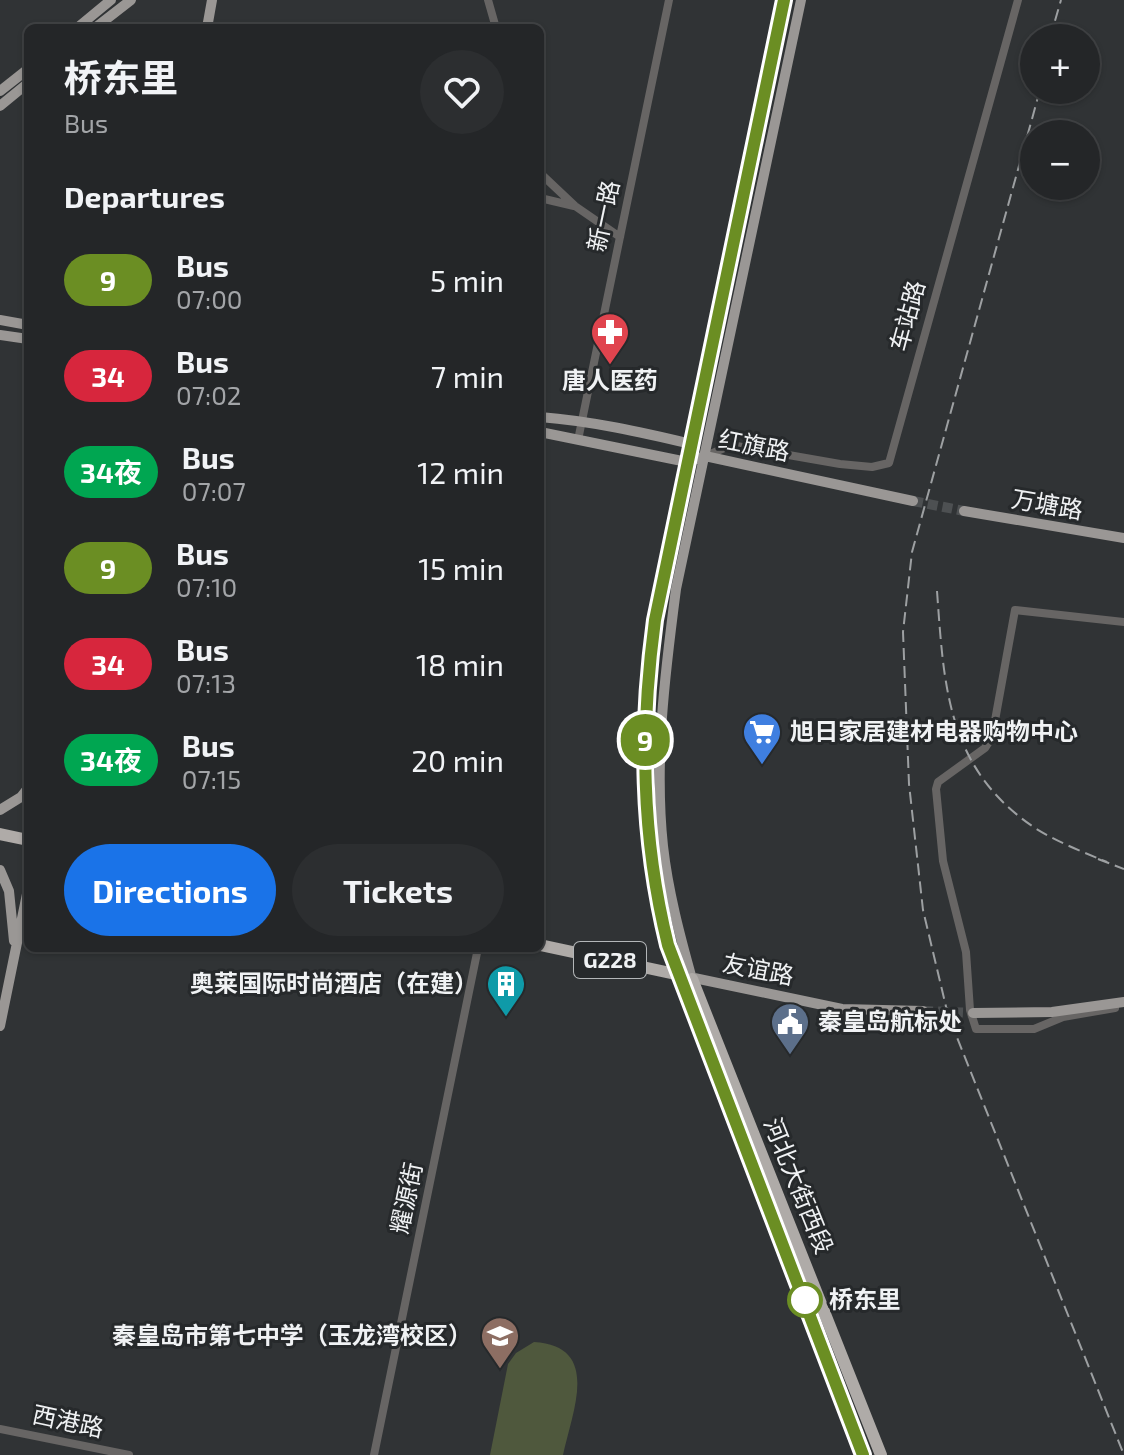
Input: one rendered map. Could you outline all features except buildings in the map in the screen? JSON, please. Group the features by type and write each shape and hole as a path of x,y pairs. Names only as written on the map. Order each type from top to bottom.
{"highway":[{"path":"0,834 24,839"},
{"name":"友谊路","path":"544,946 686,977"},
{"name":"G228","path":"686,977 863,1455"},
{"name":"河北大街西段","path":"686,977 881,1455"}],"main road":[{"path":"82,24 111,0"},
{"path":"100,24 131,0"},
{"path":"208,24 212,0"},
{"path":"686,977 668,945 655,894 648,841 645,735 648,667 687,462 784,0"},
{"path":"686,977 663,846 660,744 676,589 801,0"},
{"path":"0,91 24,72"},
{"path":"0,106 24,86"},
{"path":"0,320 24,324"},
{"path":"0,335 24,338"},
{"path":"544,417 582,421 691,444 705,456"},
{"name":"红旗路","path":"544,433 687,462 705,456 913,501"},
{"name":"万塘路","path":"964,511 1124,538"},
{"path":"0,810 24,793"},
{"path":"0,870 9,891 15,951"},
{"path":"0,1026 24,908"},
{"path":"15,951 24,935"},
{"name":"友谊路","path":"686,977 842,1009 923,1011"},
{"path":"973,1013 1052,1012 1124,1004"}],"street":[{"path":"488,0 495,24"},
{"name":"新一路","path":"578,440 669,0"},
{"name":"车站路","path":"705,456 731,445 840,464 872,467 889,463 1018,0"},
{"path":"544,177 575,206 620,237"},
{"path":"544,199 575,206"},
{"path":"1124,622 1015,610 992,737 985,748 938,782 936,789 943,861 966,952 970,1010 976,1029 1034,1029 1063,1017 1124,1004"},
{"name":"耀源街","path":"374,1455 477,952"},
{"name":"西港路","path":"0,1429 129,1455"}],"green space":[{"path":"534,1342 555,1346 568,1355 575,1368 576,1401 563,1455 490,1455 508,1364 516,1353"}],"tunnel":[{"path":"913,501 964,511"},
{"path":"923,1011 973,1013"}],"railway":[{"path":"1054,24 1061,0"},
{"path":"1036,104 912,552 903,632 909,784 923,910 948,1015 1124,1455"},
{"path":"937,591 948,693 967,752 984,780 1006,805 1035,828 1107,862"},
{"path":"1098,859 1124,869"}],"bus line":[{"name":"9","path":"784,0 655,620 648,667 644,792 655,894 668,945 863,1455"}],"place":[{"name":"唐人医药","path":"610,366"},
{"name":"旭日家居建材电器购物中心","path":"762,766"},
{"name":"奥莱国际时尚酒店（在建）","path":"506,1018"},
{"name":"秦皇岛航标处","path":"790,1056"},
{"name":"桥东里","path":"805,1300"},
{"name":"秦皇岛市第七中学（玉龙湾校区）","path":"500,1370"}]}
